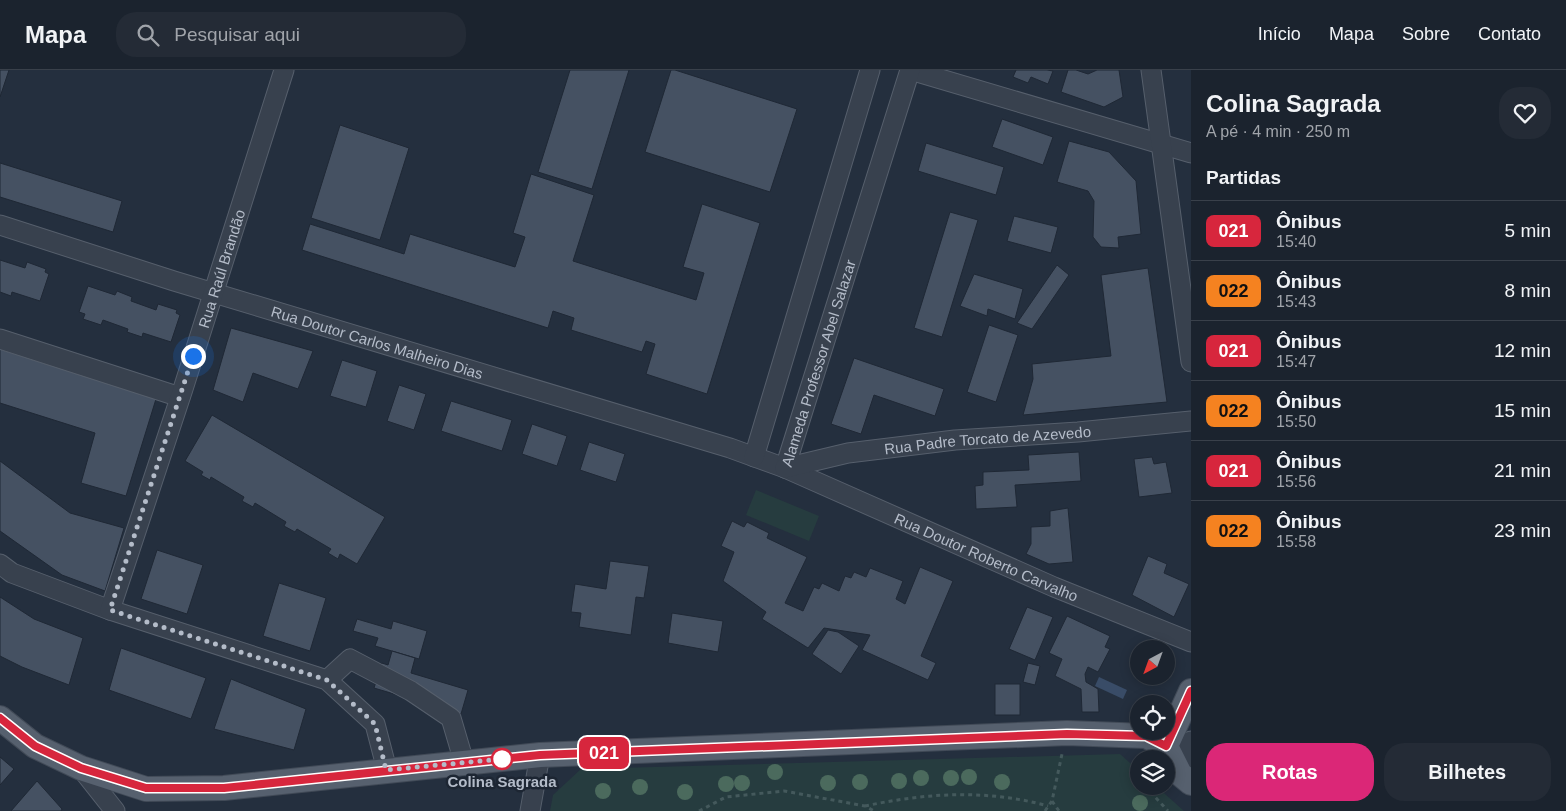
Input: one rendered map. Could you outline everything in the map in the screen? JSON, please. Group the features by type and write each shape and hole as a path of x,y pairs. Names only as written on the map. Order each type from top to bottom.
{"main road":[{"path":"1166,746 1191,691"},
{"path":"0,718 35,746 81,768 146,788 224,788 540,755 1067,734 1146,736 1166,746 1180,774 1191,783"}],"street":[{"name":"Rua Raúl Brandão","path":"110,610 214,293 284,70"},
{"name":"Alameda Professor Abel Salazar","path":"870,70 754,457 785,468 910,70"},
{"path":"910,70 1191,153"},
{"path":"1151,70 1191,362"},
{"name":"Rua Doutor Carlos Malheiro Dias","path":"0,225 214,293 730,448 754,457"},
{"path":"0,339 180,397"},
{"name":"Rua Padre Torcato de Azevedo","path":"785,468 848,453 946,441 1078,432 1191,421"},
{"name":"Rua Doutor Roberto Carvalho","path":"785,468 1054,587 1191,642"},
{"path":"0,564 12,574 110,610 327,680 375,724 386,770"},
{"path":"327,680 350,659 412,690 451,718 464,762"},
{"path":"1191,741 1186,751 1191,758"},
{"path":"530,811 540,755"},
{"path":"81,768 114,811"}],"path":[{"path":"1045,811 1052,800 1067,734"},
{"path":"699,811 726,796 784,790 865,806 874,811"},
{"path":"865,806 944,794 976,794 1048,806"},
{"path":"1153,795 1168,811"},
{"path":"1052,800 1060,811"}],"green space":[{"path":"756,490 819,516 809,541 746,515"},
{"name":"Colina Sagrada","path":"1120,754 1130,763 1130,795 1166,795 1184,811 550,811 553,795 581,769"}],"water":[{"path":"1099,677 1127,690 1123,699 1095,686"}],"building":[{"path":"0,70 9,70 0,97"},
{"path":"570,70 629,70 592,189 538,172"},
{"path":"671,70 797,109 770,192 645,152"},
{"path":"1016,70 1053,71 1048,84 1031,77 1028,83 1013,77"},
{"path":"1068,70 1076,70 1088,74 1097,70 1119,70 1123,97 1104,107 1061,92"},
{"path":"1002,119 1053,137 1043,165 992,147"},
{"path":"340,125 409,148 380,240 311,218"},
{"path":"1069,141 1109,152 1136,181 1141,234 1118,237 1119,248 1101,247 1093,237 1094,201 1088,191 1057,182"},
{"path":"926,143 1004,167 996,195 918,171"},
{"path":"0,163 122,201 113,232 0,197"},
{"path":"531,174 594,195 573,261 696,300 704,273 683,267 702,204 760,223 707,394 646,374 655,344 646,341 642,352 571,330 574,318 553,311 548,328 302,250 310,224 404,254 410,234 515,267 525,237 513,233"},
{"path":"950,212 978,220 942,337 914,328"},
{"path":"1014,216 1058,227 1051,253 1007,241"},
{"path":"0,260 25,268 27,262 46,269 45,272 49,274 40,301 12,292 11,296 0,292"},
{"path":"1057,265 1069,275 1032,329 1017,323"},
{"path":"1148,268 1167,402 1023,415 1033,379 1032,364 1111,356 1101,275"},
{"path":"974,274 1023,289 1015,319 988,309 987,316 960,306"},
{"path":"88,286 115,295 117,291 132,297 131,301 156,310 158,304 177,310 176,313 180,315 171,342 143,333 142,337 127,332 128,329 103,320 101,325 83,319 85,314 79,312"},
{"path":"989,325 1018,335 996,402 967,392"},
{"path":"231,328 313,351 298,389 253,373 243,402 213,390"},
{"path":"0,349 156,399 126,496 81,483 95,433 0,403"},
{"path":"854,358 944,389 935,416 874,395 861,434 831,424"},
{"path":"342,360 377,371 366,407 330,396"},
{"path":"399,385 426,394 414,430 387,421"},
{"path":"451,401 512,420 502,451 441,431"},
{"path":"212,415 385,517 357,564 340,554 338,559 328,553 331,549 297,529 295,532 284,526 286,522 255,503 253,507 242,501 244,497 211,477 210,480 201,475 203,472 185,461"},
{"path":"532,424 567,436 557,466 522,454"},
{"path":"589,442 625,454 616,482 580,470"},
{"path":"1079,452 1081,481 1015,485 1017,507 976,509 975,486 983,485 983,472 1029,470 1028,455"},
{"path":"1152,457 1154,464 1166,462 1172,493 1139,497 1134,459"},
{"path":"0,461 70,513 124,528 105,591 62,575 0,531"},
{"path":"1068,508 1073,562 1049,564 1026,554 1031,544 1031,527 1050,526 1050,511"},
{"path":"732,521 744,527 747,522 769,533 767,538 807,557 785,603 803,611 814,587 819,589 822,583 839,591 845,576 851,578 854,572 866,577 870,568 903,581 896,599 905,604 920,567 953,581 921,656 936,663 928,680 862,650 870,635 824,628 808,648 762,619 766,612 723,581 734,552 721,546"},
{"path":"157,550 203,565 187,614 141,599"},
{"path":"1148,556 1167,564 1164,573 1189,584 1174,617 1132,595"},
{"path":"610,561 649,566 644,598 636,597 631,635 579,627 581,613 571,612 575,584 606,589"},
{"path":"279,583 326,598 310,651 263,636"},
{"path":"0,597 34,619 83,638 69,685 22,667 0,656"},
{"path":"1027,607 1053,617 1035,660 1009,649"},
{"path":"672,613 723,621 718,652 668,643"},
{"path":"1067,616 1110,636 1105,647 1110,649 1098,672 1088,667 1085,674 1086,682 1098,689 1099,712 1082,712 1081,689 1055,676 1062,659 1049,653"},
{"path":"357,619 391,629 393,621 427,631 419,659 375,646 378,638 353,631"},
{"path":"828,630 838,632 859,646 841,674 812,654"},
{"path":"121,648 206,678 191,719 109,690"},
{"path":"392,651 415,658 411,673 468,690 461,714 374,688 382,663 388,665"},
{"path":"1028,663 1040,666 1035,685 1023,682"},
{"path":"231,679 306,709 294,750 214,729"},
{"path":"995,684 1020,684 1020,715 995,715"},
{"path":"0,757 14,769 0,785"},
{"path":"37,781 62,809 61,811 11,811"}],"bus line":[{"name":"021","path":"0,718 35,746 81,768 146,788 224,788 540,755 1067,734 1146,736 1166,746 1191,691"}],"place":[{"name":"Colina Sagrada","path":"502,759"}],"route":[{"path":"193,356 110,610 327,680 375,724 386,770 502,759"}]}
